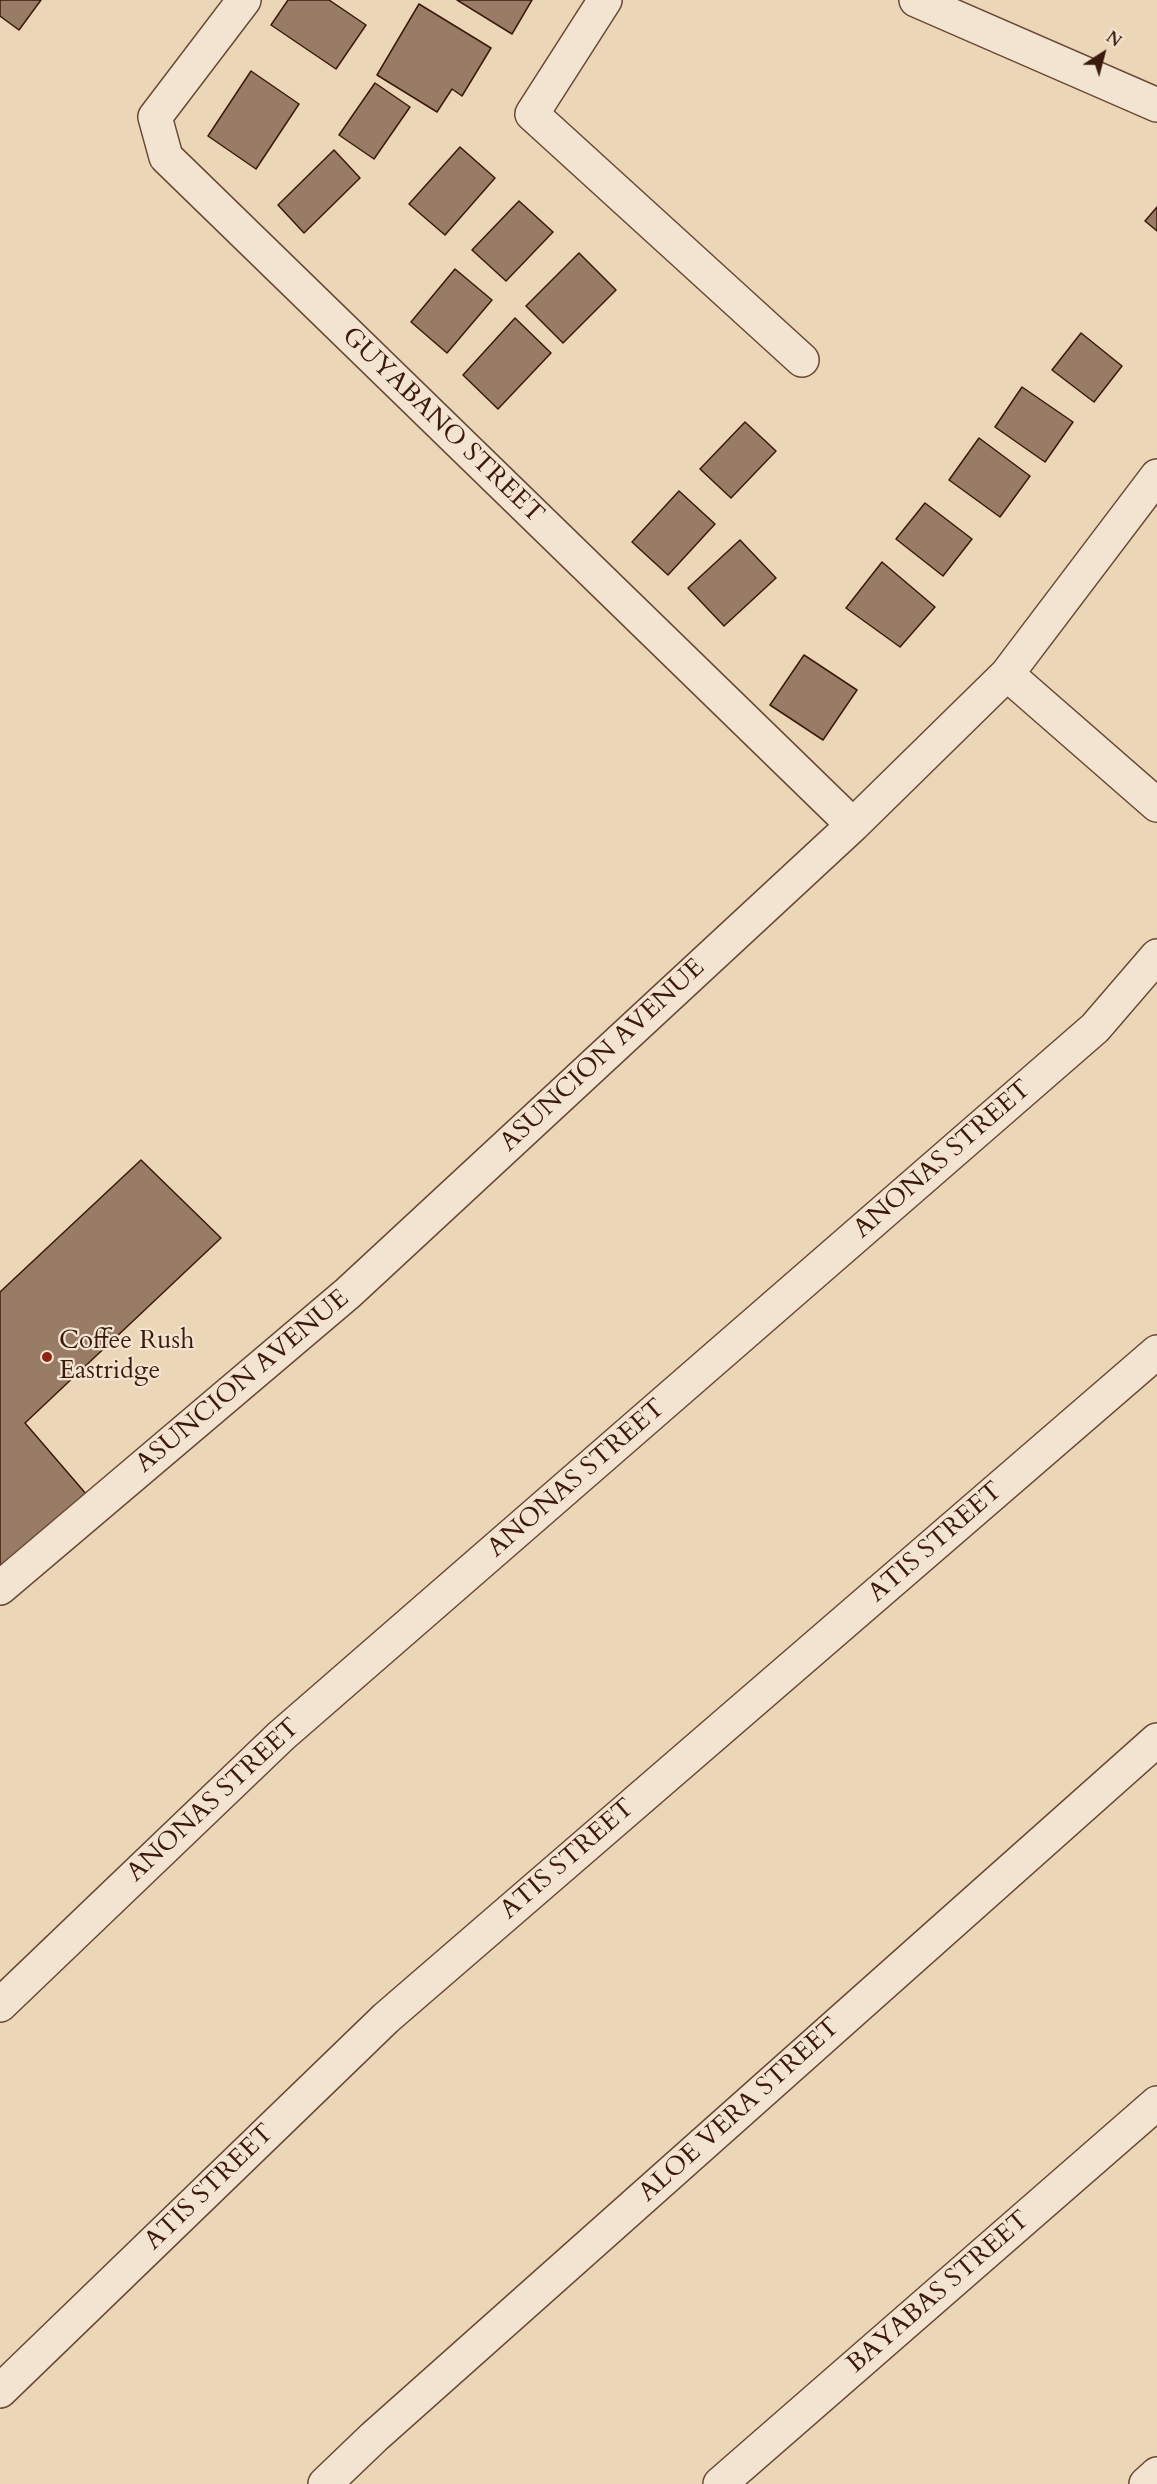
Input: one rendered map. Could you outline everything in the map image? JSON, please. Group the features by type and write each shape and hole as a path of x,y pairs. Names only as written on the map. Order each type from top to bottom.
{"street":[{"name":"GUYABANO STREET","path":"244,0 155,117 166,157 853,825"},
{"path":"605,0 532,114 802,360"},
{"path":"916,0 1157,105"},
{"name":"ASUNCION AVENUE","path":"0,1588 348,1293 853,825 1007,674 1157,476"},
{"path":"1007,674 1157,805"},
{"name":"ANONAS STREET","path":"0,2006 281,1736 1095,1028 1157,956"},
{"name":"ATIS STREET","path":"0,2391 386,2018 1157,1352"},
{"name":"ALOE VERA STREET","path":"325,2484 1157,1740"},
{"name":"BAYABAS STREET","path":"720,2484 1157,2103"},
{"path":"1146,2484 1157,2474"}],"building":[{"path":"0,0 41,0 19,30 0,16"},
{"path":"288,0 329,0 366,25 336,69 271,25"},
{"path":"457,0 532,0 512,34"},
{"path":"419,4 491,48 462,96 452,89 437,112 377,75"},
{"path":"251,71 299,104 256,169 208,136"},
{"path":"375,83 410,107 374,159 339,135"},
{"path":"460,147 495,178 445,235 409,204"},
{"path":"334,150 360,178 304,233 278,205"},
{"path":"519,201 553,232 506,281 472,250"},
{"path":"1157,207 1157,231 1145,221"},
{"path":"579,253 616,290 563,343 526,306"},
{"path":"455,269 492,300 447,353 411,322"},
{"path":"515,318 551,353 498,409 463,375"},
{"path":"1081,333 1122,366 1094,402 1052,370"},
{"path":"1022,387 1073,422 1045,462 995,427"},
{"path":"745,422 776,451 731,498 700,469"},
{"path":"979,438 1030,476 1000,517 949,480"},
{"path":"679,491 715,524 668,575 632,542"},
{"path":"925,503 972,539 943,576 896,539"},
{"path":"740,540 776,578 724,626 688,588"},
{"path":"882,562 935,607 900,647 846,608"},
{"path":"804,655 857,690 823,740 770,705"},
{"name":"Coffee Rush Eastridge","path":"141,1160 221,1238 25,1423 87,1495 0,1571 0,1292"}],"place":[{"name":"Coffee Rush Eastridge","path":"47,1357"}]}
